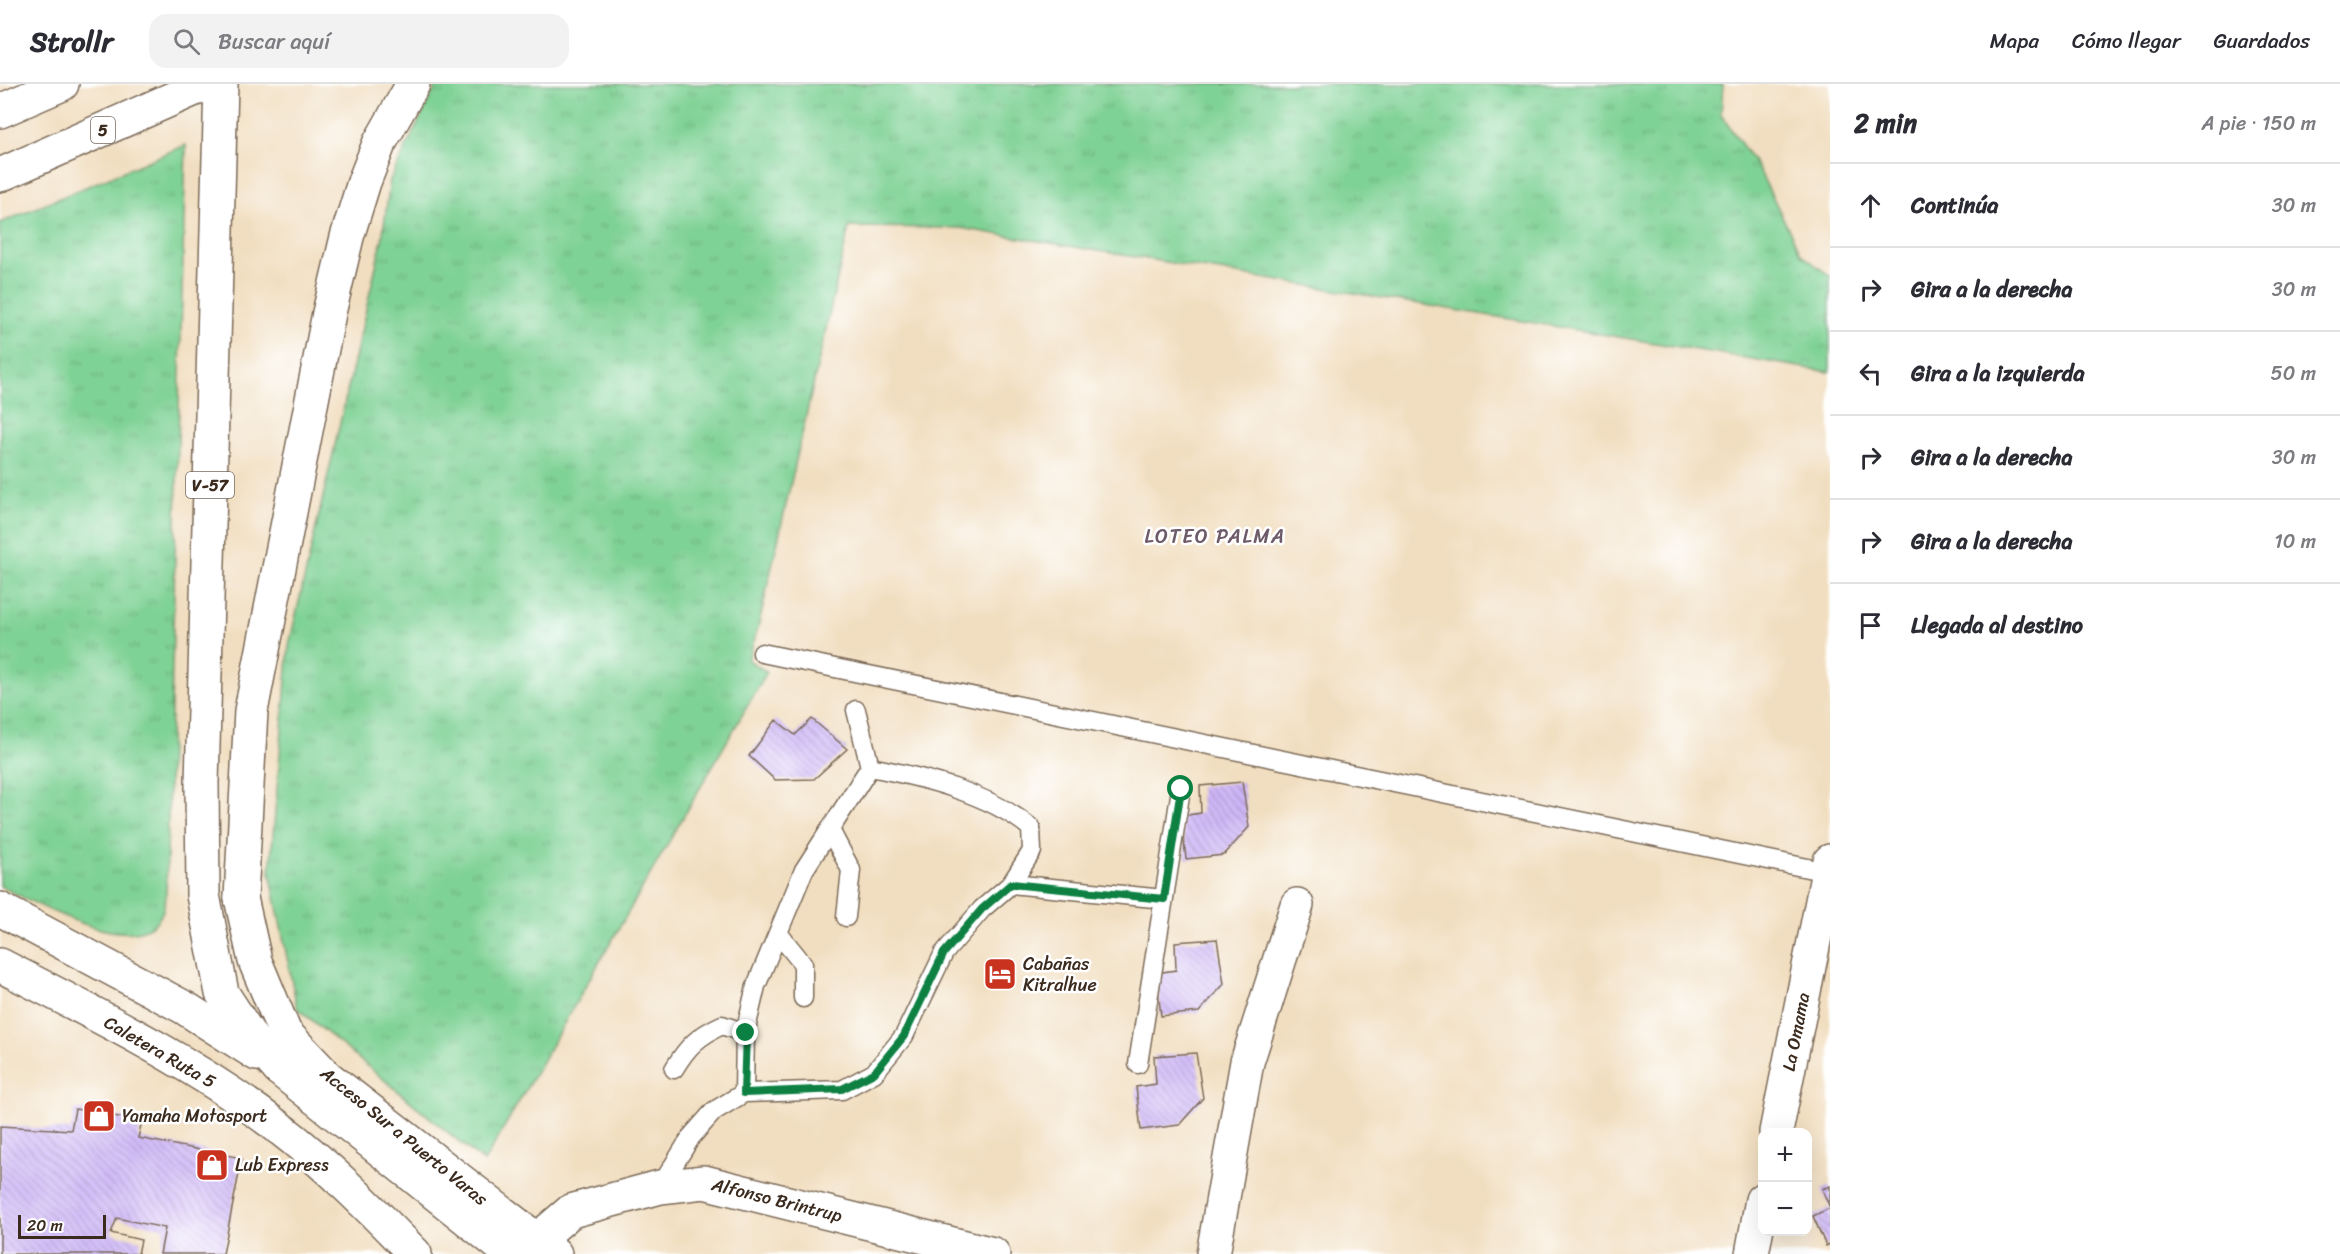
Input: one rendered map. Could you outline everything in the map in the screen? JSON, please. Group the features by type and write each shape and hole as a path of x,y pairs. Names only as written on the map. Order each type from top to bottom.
{"main road":[{"path":"0,111 62,84"},
{"name":"5","path":"0,175 206,84"},
{"name":"V-57","path":"221,84 202,783 203,895 222,993 252,1039 279,1069"},
{"path":"241,898 251,711 329,313 347,237 364,182 379,144 412,84"},
{"name":"V-57","path":"202,783 241,898"},
{"name":"La Omama","path":"1777,1128 1829,866"},
{"name":"Acceso Sur a Puerto Varas","path":"241,898 255,961 285,1033 327,1077 534,1250"},
{"path":"1214,1254 1247,1062 1297,905"},
{"path":"0,909 184,1008 279,1069"},
{"name":"Caletera Ruta 5","path":"0,965 125,1030 240,1100 279,1128 359,1197 415,1254"},
{"name":"Acceso Sur a Puerto Varas","path":"279,1069 534,1250"},
{"name":"Alfonso Brintrup","path":"534,1250 571,1212 660,1187 704,1182 993,1254"},
{"path":"1752,1254 1758,1222"}],"lane":[{"path":"762,653 1829,866"},
{"path":"744,1093 746,1033 756,986 804,870 870,767 856,710"},
{"path":"660,1187 691,1137 714,1111 744,1093 842,1089 874,1073 904,1036 944,953 982,909 1011,884 1032,851 1031,828 998,806 918,777 870,767"},
{"path":"1138,1064 1181,789"},
{"path":"830,830 851,870 846,917"},
{"path":"1011,884 1164,899"},
{"path":"778,933 803,964 803,998"},
{"path":"674,1069 688,1045 700,1035 722,1026 746,1033"}],"green space":[{"path":"437,84 1723,84 1721,115 1758,168 1801,254 1830,276 1830,372 960,228 849,227 758,628 748,660 767,672 484,1162 297,1008 270,872 289,645 382,240 390,180"},
{"path":"186,145 166,895 162,913 150,927 131,932 109,931 59,915 0,886 0,223"}],"building":[{"path":"812,719 847,749 814,779 775,780 749,756 776,720 795,735"},
{"path":"1242,782 1249,827 1224,855 1186,859 1181,816 1201,813 1200,786"},
{"path":"1217,939 1224,984 1199,1012 1161,1016 1156,973 1176,970 1175,942"},
{"path":"1196,1053 1203,1098 1179,1125 1141,1130 1136,1087 1156,1084 1154,1056"},
{"path":"75,1109 142,1121 138,1138 242,1158 223,1254 160,1254 165,1228 117,1218 111,1233 141,1240 138,1254 0,1254 0,1126 71,1130"},
{"path":"1830,1186 1830,1208 1822,1189"},
{"path":"1830,1208 1830,1244 1826,1246 1813,1216"}],"place":[{"name":"Cabañas Kitralhue","path":"1000,974"},
{"name":"Yamaha Motosport","path":"99,1116"},
{"name":"Lub Express","path":"212,1165"}],"district":[{"name":"LOTEO PALMA","path":"1215,536"}],"route":[{"path":"746,1033 744,1093 842,1089 874,1073 904,1036 944,953 982,909 1011,884 1164,899 1181,789"}]}
